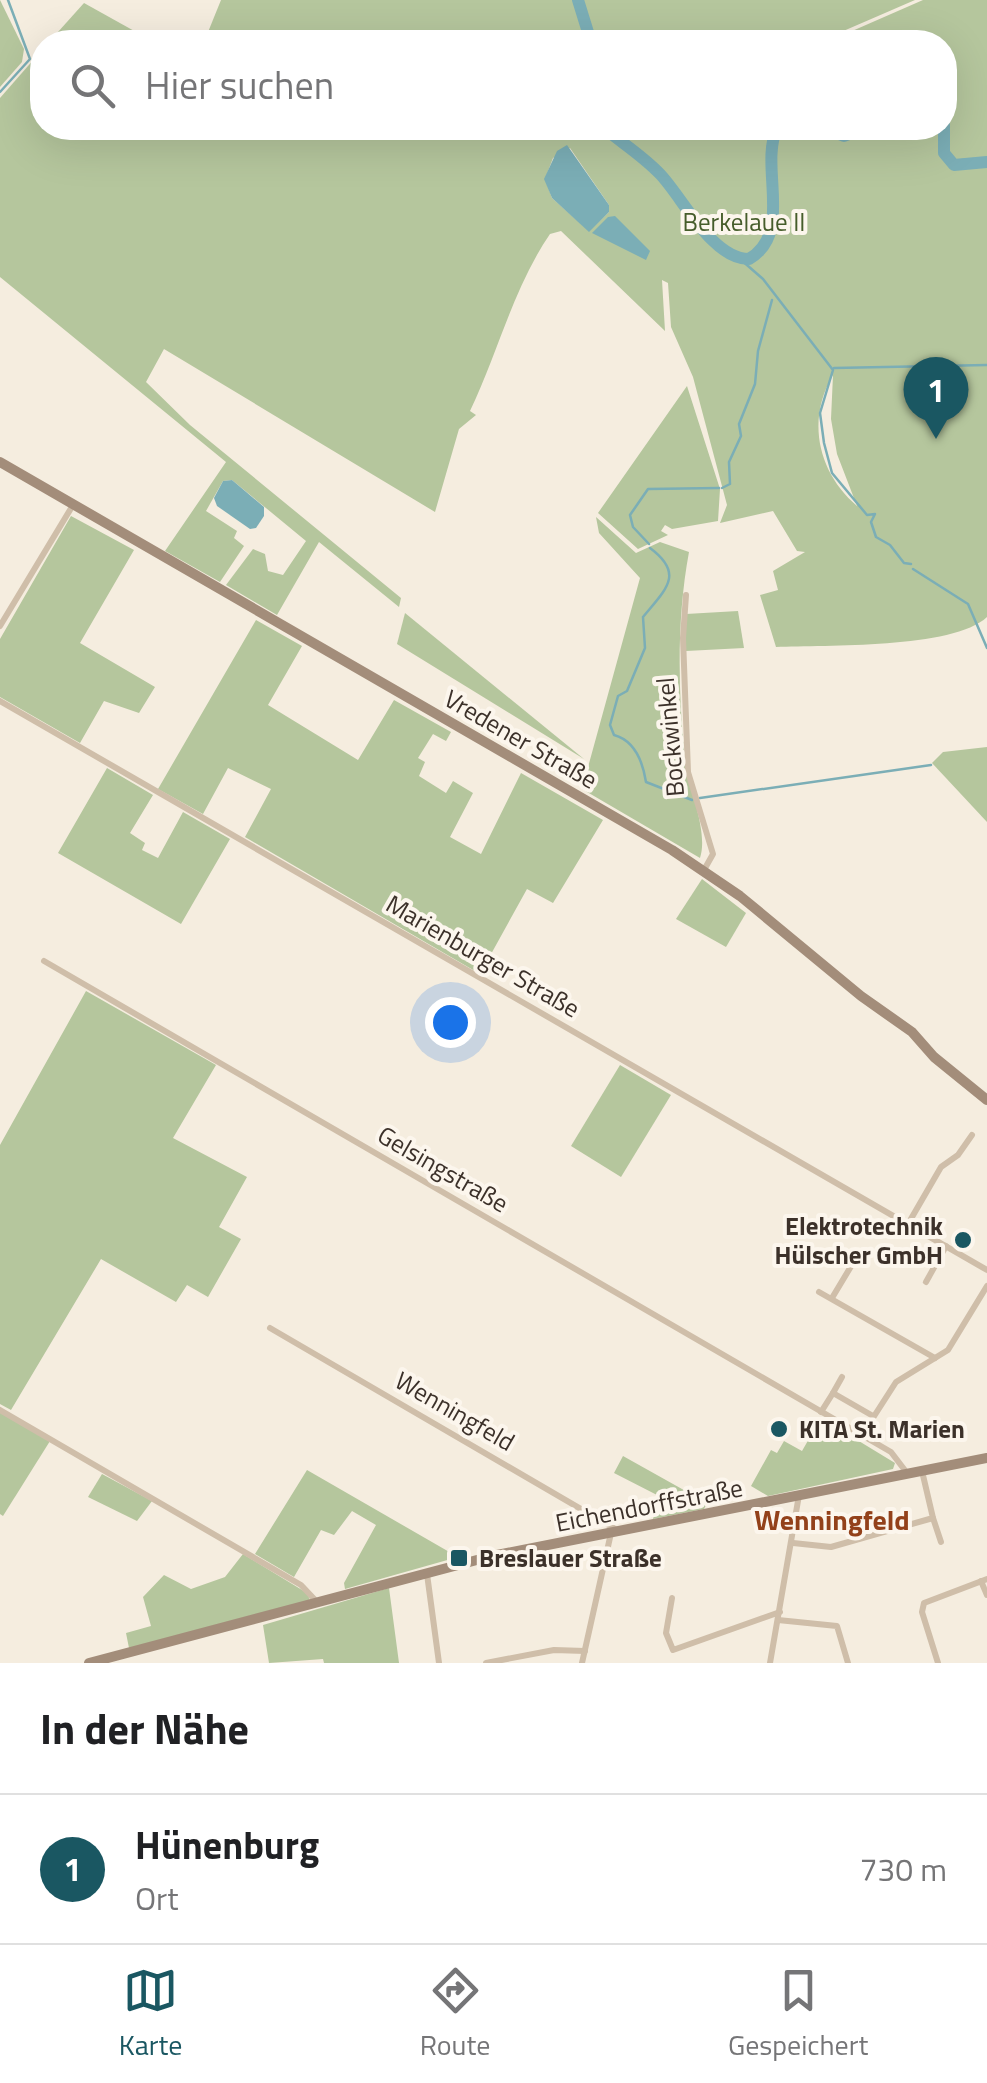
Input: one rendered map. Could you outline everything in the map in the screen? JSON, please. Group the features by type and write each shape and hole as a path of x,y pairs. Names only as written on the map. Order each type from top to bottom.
{"street":[{"name":"Vredener Straße","path":"0,462 704,870 912,1032 934,1057 987,1100"},
{"path":"0,626 73,505"},
{"name":"Bockwinkel","path":"686,595 682,638 688,772 713,854 704,870"},
{"name":"Marienburger Straße","path":"0,701 987,1270"},
{"name":"Gelsingstraße","path":"44,962 862,1435 900,1459 908,1474"},
{"path":"908,1224 941,1167 958,1156 972,1135"},
{"path":"926,1282 946,1246"},
{"path":"832,1298 856,1258"},
{"path":"862,1435 896,1382 921,1362 948,1350 987,1286"},
{"path":"820,1292 936,1358"},
{"name":"Wenningfeld","path":"270,1328 614,1532"},
{"path":"821,1412 842,1378"},
{"path":"833,1393 873,1416"},
{"path":"0,1410 301,1585 316,1602"},
{"name":"Eichendorffstraße","path":"89,1663 427,1573 987,1458"},
{"path":"922,1471 940,1542"},
{"path":"770,1663 799,1496"},
{"path":"793,1542 831,1547 933,1518"},
{"path":"582,1663 614,1532"},
{"path":"427,1573 439,1663"},
{"path":"938,1663 922,1612 924,1603 984,1580 987,1596"},
{"path":"672,1598 666,1632 672,1650 779,1616 837,1626 848,1663"},
{"path":"486,1663 554,1650 585,1652"}],"green space":[{"path":"0,0 24,49 22,62 0,87"},
{"path":"221,0 915,0 846,30 209,30"},
{"name":"Berkelaue II","path":"923,0 987,0 987,617 947,635 918,640 776,647 760,595 778,590 773,571 805,552 797,551 773,511 720,523 727,505 693,377 671,327 668,283 662,280 665,331 561,231 550,234 516,298 470,411 476,415 459,429 435,512 164,349 146,382 190,425 401,598 399,607 319,542 277,615 226,585 253,549 265,554 268,571 283,575 306,541 232,480 223,481 206,511 237,531 234,538 244,546 220,582 165,551 226,462 0,277 0,98 30,64 30,140 957,140 957,30 854,30","holes":["570,148 609,205 609,212 589,231 552,198 545,179 553,158","833,375 831,419 837,454 857,506 833,478 820,445 820,410"]},
{"path":"84,3 132,30 60,30"},
{"path":"687,386 720,489 718,521 672,529 665,525 661,531 668,535 638,549 598,513"},
{"path":"71,516 134,550 80,643 155,687 139,713 104,701 80,743 0,697 0,639"},
{"path":"596,517 636,553 660,542 689,552 681,626 681,702 686,765 702,835 700,858 582,789 640,578 599,533"},
{"path":"738,611 744,648 686,651 686,614"},
{"path":"405,613 584,759 397,644"},
{"path":"256,620 302,646 268,705 358,760 394,700 451,732 446,741 433,734 418,758 425,762 419,776 446,793 453,781 473,793 450,837 481,854 521,773 603,820 553,903 527,889 480,974 245,837 271,789 228,768 203,814 158,789"},
{"path":"987,747 987,822 932,763 943,752"},
{"path":"107,768 153,795 130,833 145,843 142,850 158,858 183,812 230,839 181,924 58,853"},
{"path":"702,879 746,913 726,947 676,919"},
{"path":"86,991 216,1065 173,1138 247,1177 219,1227 241,1239 208,1297 187,1285 176,1302 101,1259 11,1410 0,1404 0,1145"},
{"path":"620,1065 671,1095 621,1177 571,1146"},
{"path":"0,1412 50,1441 3,1516 0,1514"},
{"path":"821,1418 895,1463 893,1469 768,1496 751,1486 771,1450 777,1453 784,1441 802,1451"},
{"path":"623,1456 707,1503 704,1509 653,1519 657,1495 614,1473"},
{"path":"307,1470 458,1557 345,1589 344,1583 376,1525 352,1511 334,1535 321,1530 294,1577 255,1554"},
{"path":"102,1474 152,1501 137,1521 88,1497"},
{"path":"243,1554 307,1593 310,1600 129,1648 126,1633 151,1626 143,1597 164,1575 191,1589 225,1577"},
{"path":"389,1588 399,1663 324,1663 323,1659 269,1663 263,1625"}],"water":[{"path":"567,145 609,205 609,212 589,232 552,198 544,179 557,151"},
{"path":"615,216 650,251 646,260 592,233 608,217"},
{"path":"232,480 264,507 264,516 256,528 250,529 217,506 214,498 223,481"}],"waterway":[{"path":"0,92 30,59 8,0"},
{"path":"578,0 587,30"},
{"path":"620,140 660,174 711,238 735,256 749,259 762,248 770,233 773,140"},
{"path":"944,140 944,153 954,165 987,162"},
{"path":"740,259 763,279 833,370 820,413 832,473 867,515 875,514 871,522 876,537 890,545 904,563 911,564"},
{"path":"722,488 730,484 729,462 741,436 739,424 755,384 758,351 772,300"},
{"path":"834,368 987,365"},
{"path":"649,544 633,527 630,515 648,489 719,488"},
{"path":"650,548 667,566 668,582 643,617 645,648 627,691 618,696 610,725 614,735 628,742 637,754 646,782 692,800"},
{"path":"913,569 968,604 987,648"},
{"path":"700,798 931,765"}],"place":[{"name":"Hünenburg","path":"936,439"},
{"name":"Elektrotechnik Hülscher GmbH","path":"963,1240"},
{"name":"KITA St. Marien","path":"779,1429"},
{"name":"Breslauer Straße","path":"459,1558"}],"district":[{"name":"Wenningfeld","path":"832,1520"}]}
